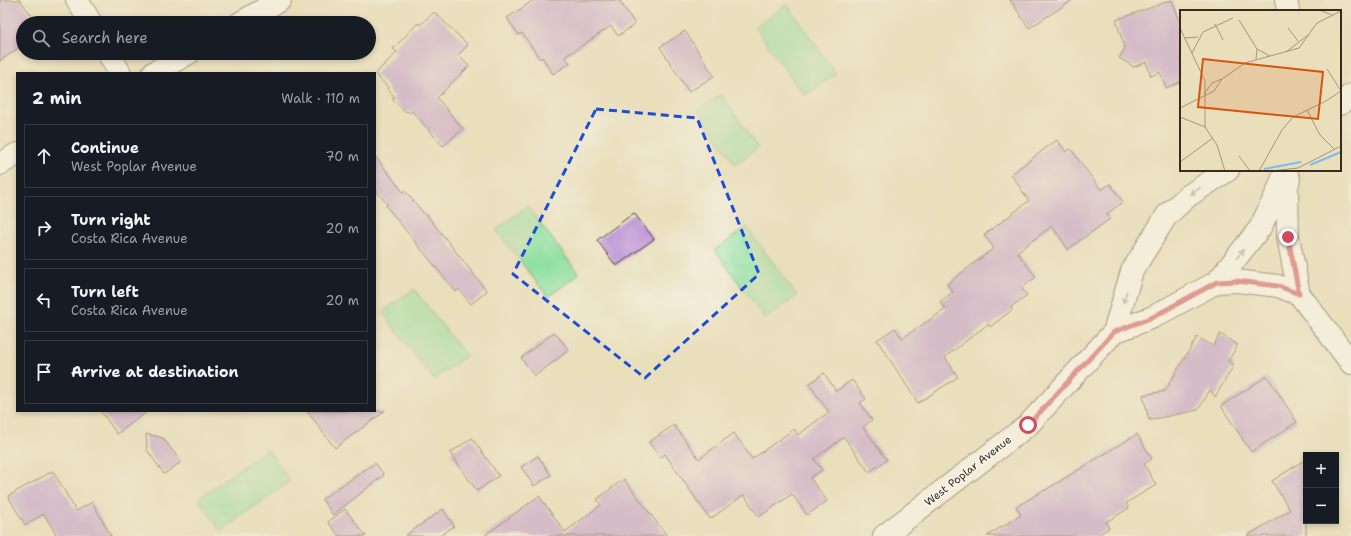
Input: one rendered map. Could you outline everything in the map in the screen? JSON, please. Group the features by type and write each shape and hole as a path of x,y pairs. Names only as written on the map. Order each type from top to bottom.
{"street":[{"path":"77,0 87,16"},
{"path":"252,16 280,0"},
{"path":"1286,0 1288,10"},
{"path":"112,60 119,72"},
{"path":"155,72 176,60"},
{"path":"1341,103 1351,95"},
{"path":"0,164 16,155"},
{"name":"West Poplar Avenue","path":"1114,332 1132,271 1167,215 1188,196 1226,171"},
{"name":"West Poplar Avenue","path":"884,536 1028,425 1114,332 1153,317 1217,282 1260,228 1286,171"},
{"path":"1290,171 1287,188 1288,237 1299,294 1351,363"},
{"path":"1217,282 1237,281 1278,286 1299,294"}],"highlighted area":[{"path":"596,109 697,118 759,274 645,378 513,274"}],"green space":[{"path":"787,4 836,74 804,96 755,27"},
{"path":"721,94 758,148 735,164 698,110"},
{"path":"527,206 579,274 548,297 496,230"},
{"path":"747,227 797,296 765,319 715,250"},
{"path":"414,289 466,356 434,380 382,312"},
{"path":"267,449 290,481 221,531 198,499"}],"building":[{"path":"0,0 20,0 32,16 16,16 16,50 0,61"},
{"path":"534,0 619,0 635,24 618,36 611,26 565,57 570,63 553,74 542,57 540,59 522,33 519,35 507,18"},
{"path":"1010,0 1073,0 1029,28"},
{"path":"1172,0 1180,21 1180,82 1166,88 1160,72 1151,76 1146,62 1134,67 1119,58 1125,49 1116,20"},
{"path":"434,12 468,45 458,55 469,66 437,98 463,129 443,146 412,111 410,113 407,111 406,112 392,99 395,97 387,89 388,87 376,75 376,73 397,52 393,49 418,23 420,25"},
{"path":"685,31 714,76 689,92 660,47"},
{"path":"1057,140 1066,152 1071,149 1101,190 1110,184 1123,202 1107,214 1110,219 1068,249 1052,226 1017,252 1036,277 1021,288 1027,295 1011,307 1012,310 990,327 988,324 945,357 958,377 918,403 877,340 895,328 902,338 946,309 940,302 953,292 947,284 994,248 984,235 1029,201 1011,174"},
{"path":"376,157 403,192 405,191 425,215 426,214 487,291 471,304 459,289 456,292 386,206 387,204 376,190"},
{"path":"634,213 654,239 616,266 597,240"},
{"path":"554,332 569,350 535,376 521,358"},
{"path":"1220,334 1238,345 1228,361 1234,365 1215,397 1210,390 1198,410 1149,420 1143,395 1165,391 1197,337 1213,346"},
{"path":"824,373 836,391 852,380 866,399 860,403 872,420 863,427 887,460 869,472 844,437 814,459 822,470 810,478 827,501 807,515 792,494 759,517 744,495 710,519 665,454 660,458 649,442 674,425 699,459 734,433 752,459 794,429 798,435 829,412 809,384"},
{"path":"1267,376 1297,422 1251,452 1221,406"},
{"path":"385,411 335,448 308,412"},
{"path":"102,412 147,412 117,434"},
{"path":"146,434 163,438 181,462 164,474 147,450"},
{"path":"1137,434 1152,459 1144,464 1156,485 1126,503 1129,508 1106,522 1109,528 1096,536 987,536 1021,515 1016,507"},
{"path":"472,438 499,476 477,491 450,453"},
{"path":"538,456 551,475 534,486 521,467"},
{"path":"1303,461 1303,524 1306,524 1306,536 1247,536 1290,510 1272,481"},
{"path":"375,463 384,475 333,515 322,499"},
{"path":"53,471 76,511 92,502 111,536 57,536 44,514 25,525 8,496"},
{"path":"624,479 667,536 484,536 539,496 565,532 601,505 597,499"},
{"path":"345,509 366,536 339,536 328,522"},
{"path":"443,509 454,526 440,536 405,536"}],"route":[{"path":"1028,425 1114,332 1153,317 1217,282 1237,281 1258,283 1278,286 1299,294 1288,237"}]}
